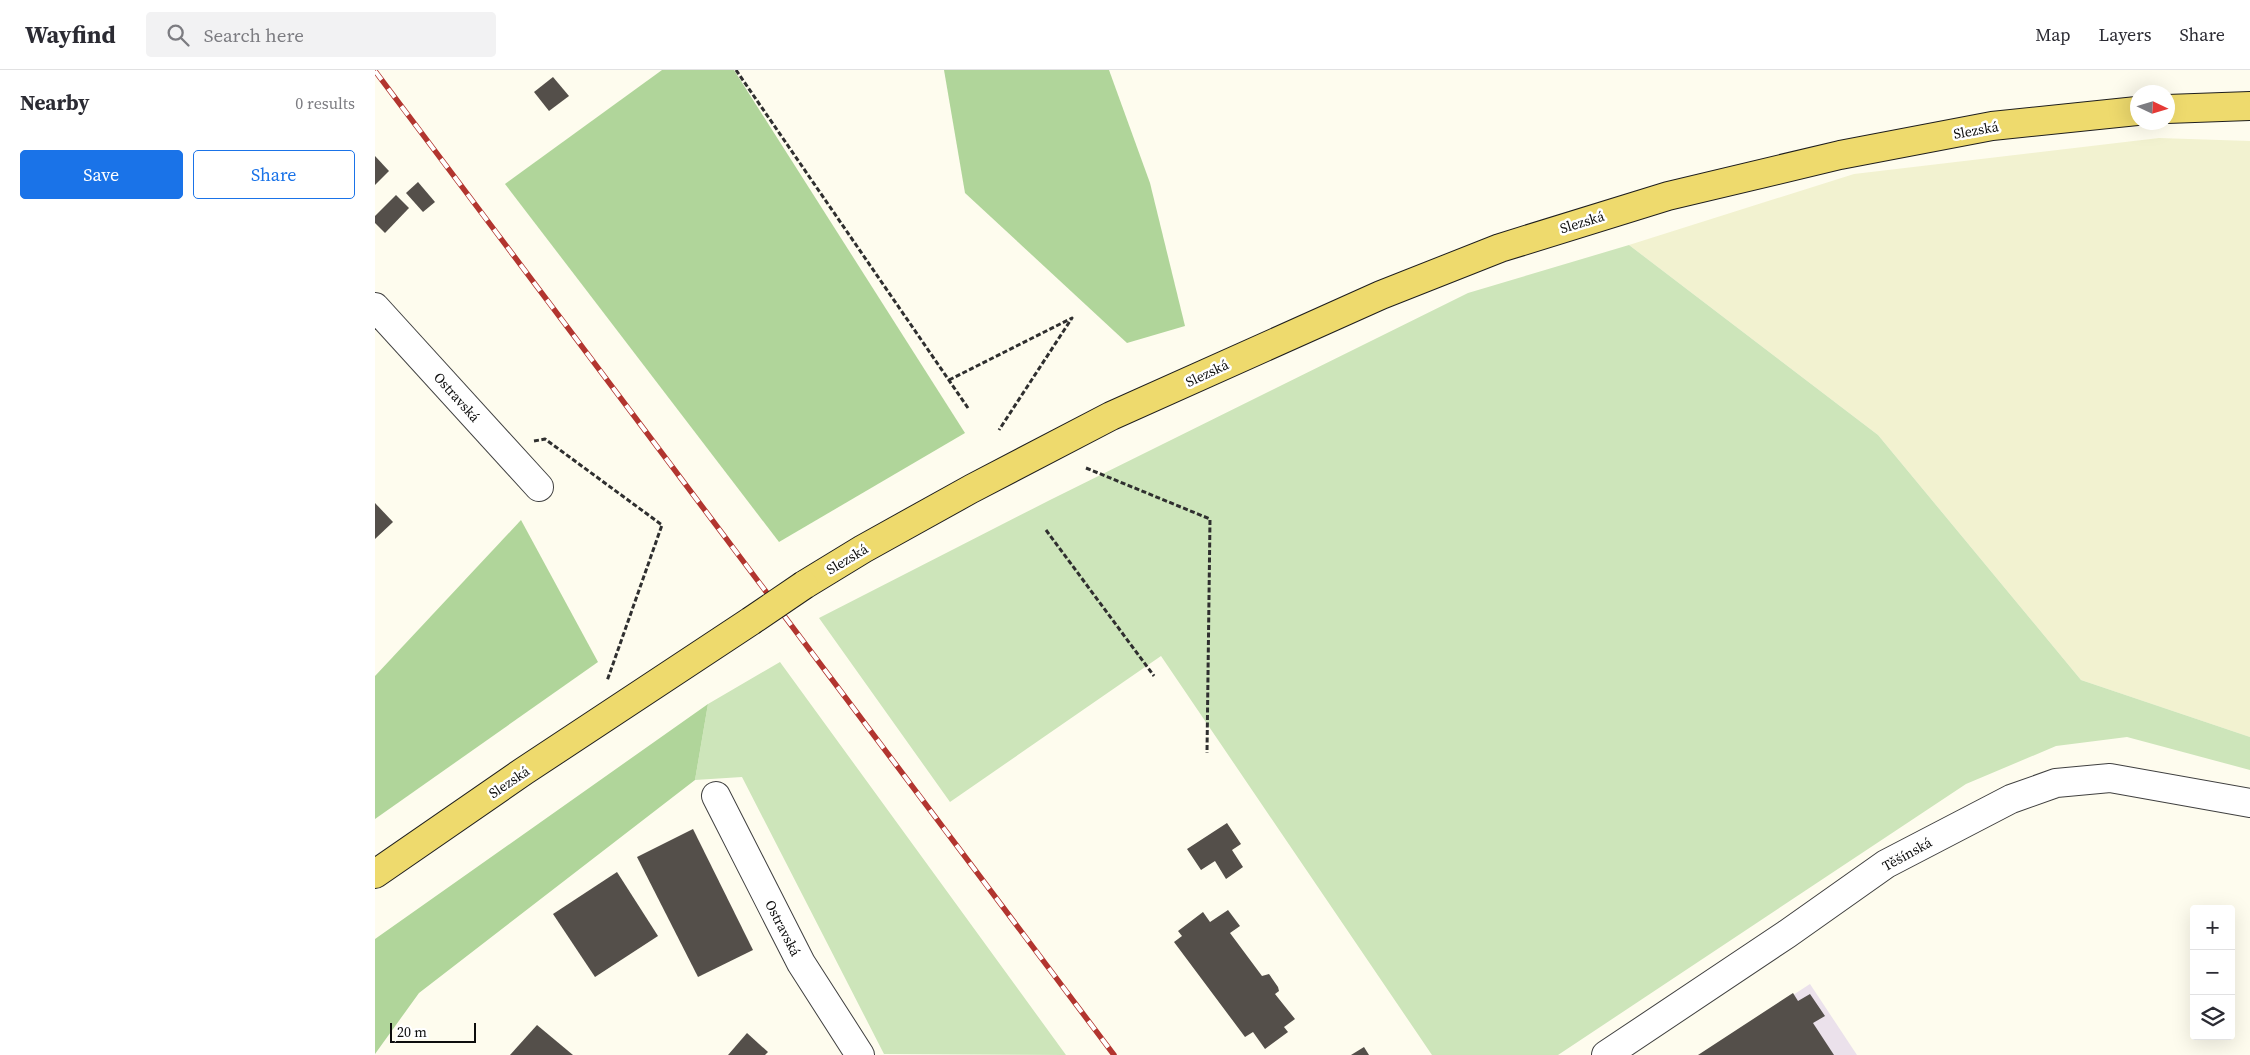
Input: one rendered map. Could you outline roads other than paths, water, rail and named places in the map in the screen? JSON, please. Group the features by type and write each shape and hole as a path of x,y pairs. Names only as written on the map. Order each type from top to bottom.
{"main road":[{"path":"2175,109 2250,106"},
{"name":"Slezská","path":"375,874 540,760 804,585 863,549 971,489 1104,420 1381,295 1500,248 1668,196 1840,155 1992,126 2130,112"}],"street":[{"name":"Ostravská","path":"375,307 539,487"},
{"name":"Těšínská","path":"1606,1055 1787,934 1886,864 2011,799 2056,783 2110,778 2250,803"},
{"name":"Ostravská","path":"716,796 801,963 860,1055"}],"railway":[{"path":"375,71 1114,1055"}]}
